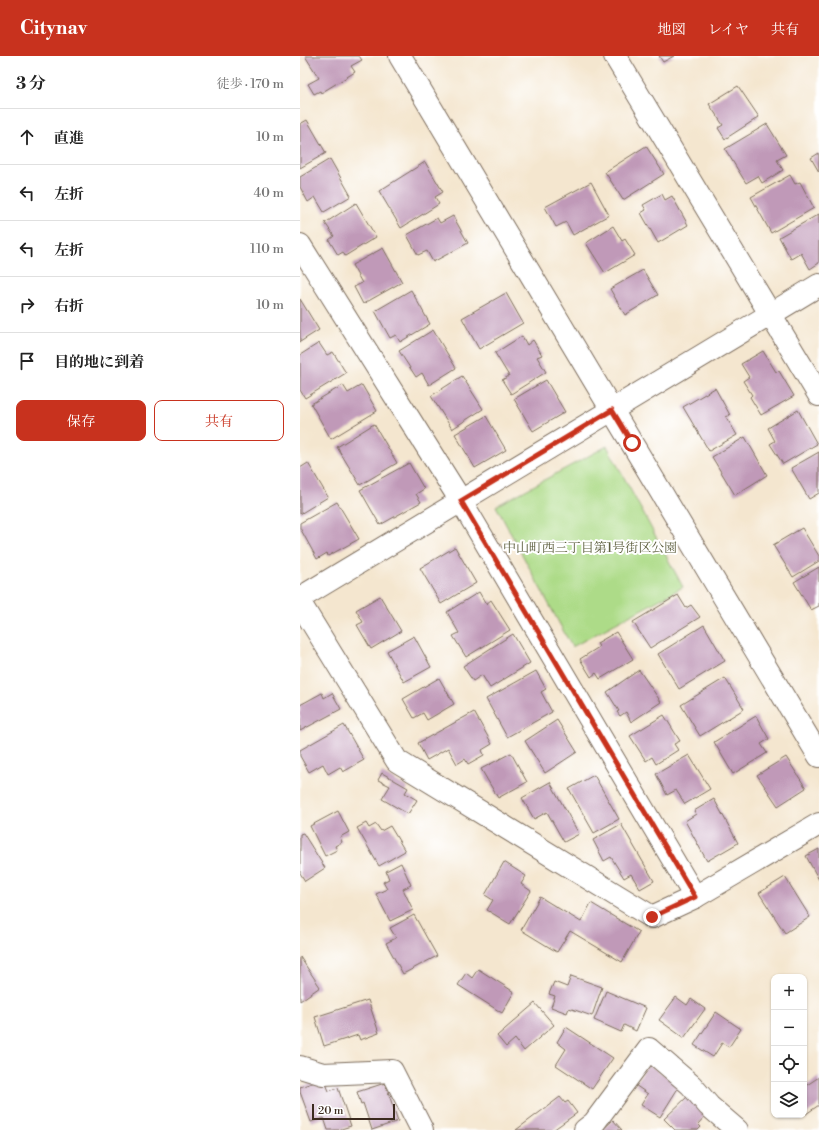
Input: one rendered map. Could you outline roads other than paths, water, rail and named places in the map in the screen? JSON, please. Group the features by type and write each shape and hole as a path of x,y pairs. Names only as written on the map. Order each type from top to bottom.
{"street":[{"path":"400,56 819,756"},
{"path":"615,56 819,395"},
{"path":"300,244 461,501 695,897"},
{"path":"300,598 819,285"},
{"path":"300,603 397,761 652,917 695,897 819,824"},
{"path":"585,1130 594,1123 649,1049 691,1085 709,1106 737,1130"},
{"path":"300,1067 323,1074 392,1071 422,1130"}],"park label":[{"name":"中山町西三丁目第1号街区公園","path":"590,547"}]}
